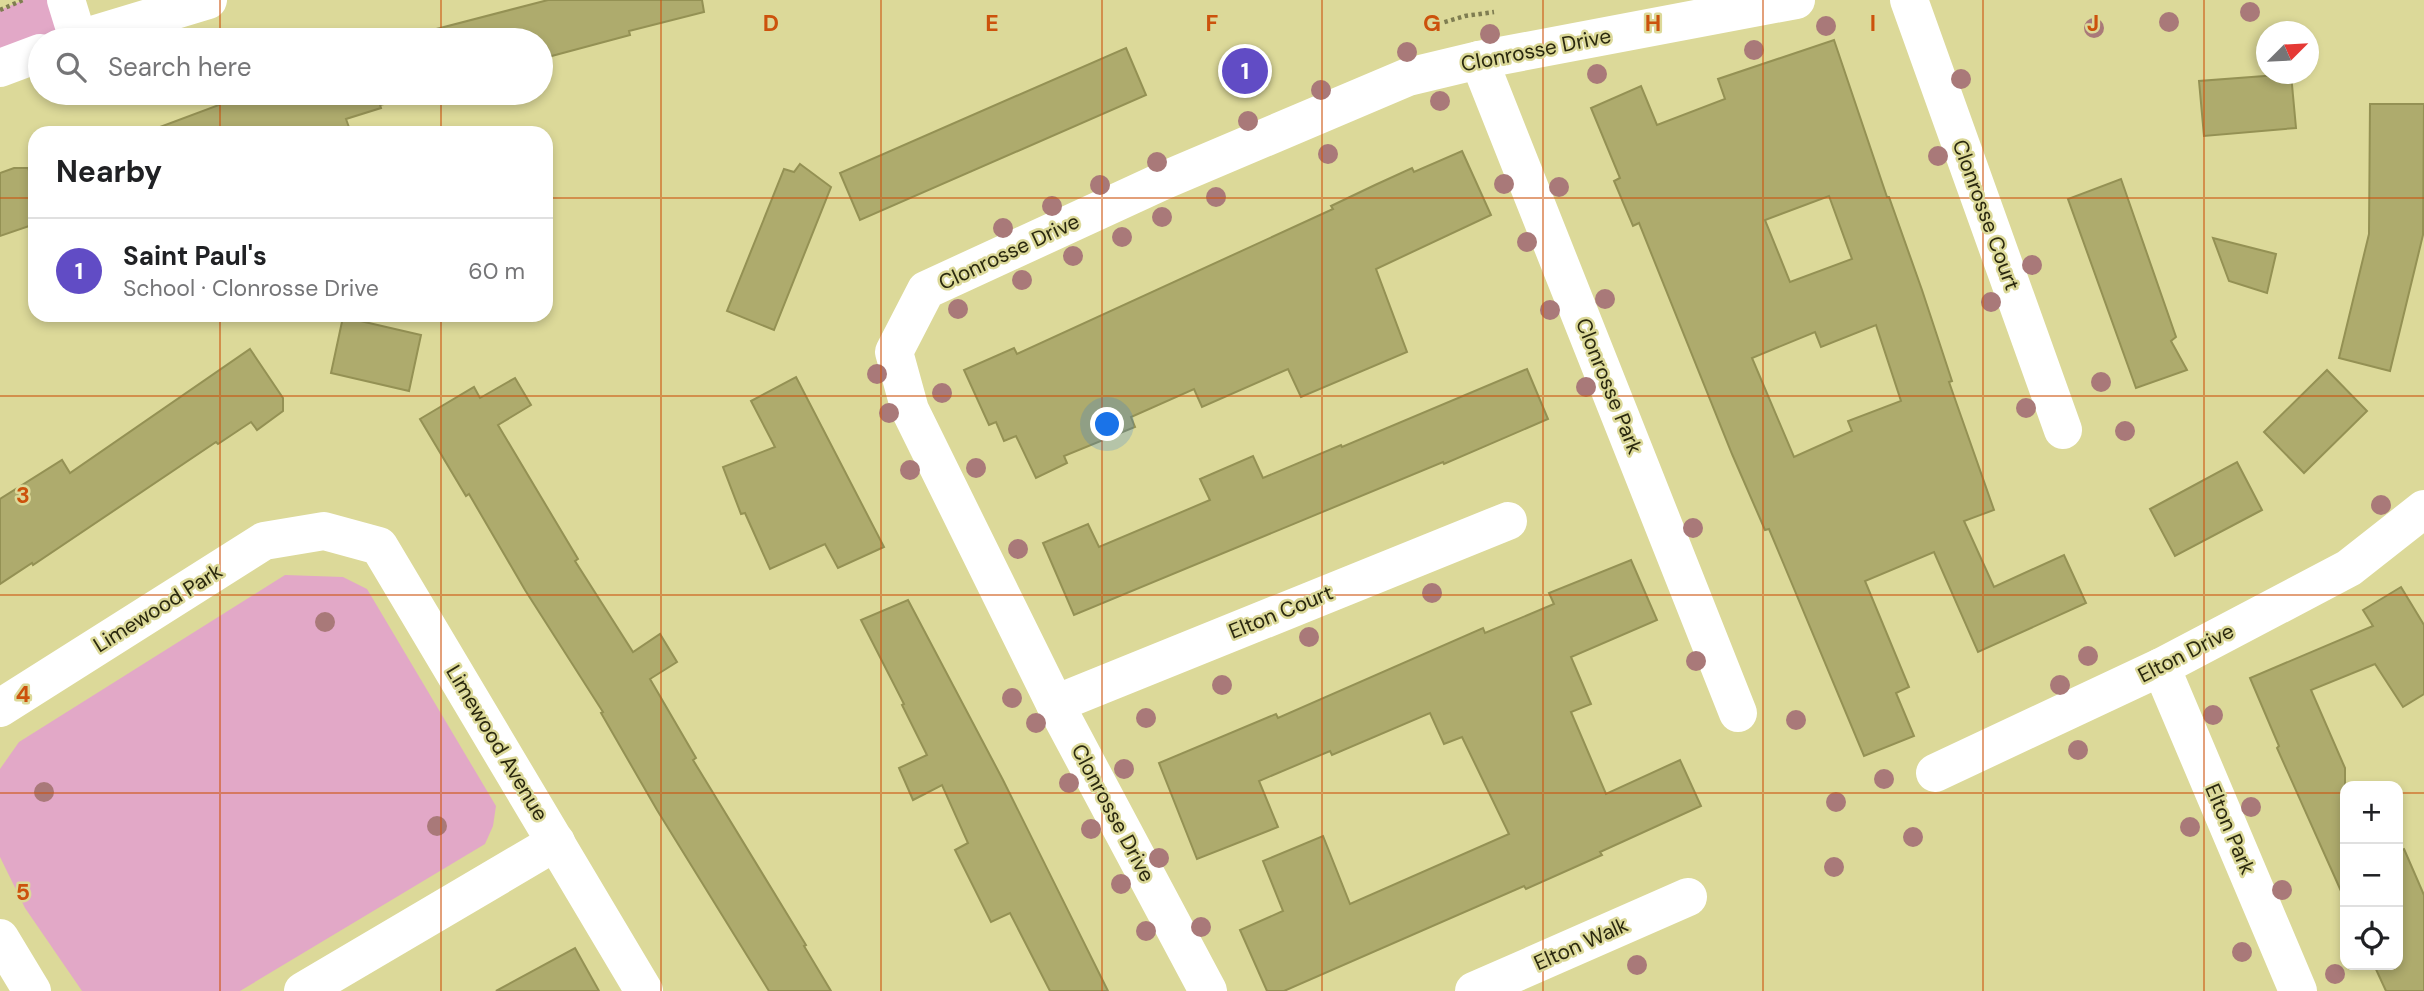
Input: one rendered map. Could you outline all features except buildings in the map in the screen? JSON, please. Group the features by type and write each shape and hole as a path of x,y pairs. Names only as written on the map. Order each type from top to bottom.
{"street":[{"path":"66,0 74,28"},
{"path":"116,28 208,0"},
{"name":"Clonrosse Drive","path":"1208,991 1055,704 910,410 894,352 926,290 1164,180 1408,77 1479,60 1796,0"},
{"name":"Clonrosse Court","path":"1909,0 2063,430"},
{"path":"0,68 28,58"},
{"name":"Clonrosse Park","path":"1479,60 1738,713"},
{"name":"Elton Drive","path":"1935,774 2161,667 2349,568 2424,509"},
{"name":"Elton Court","path":"1055,704 1508,521"},
{"name":"Limewood Park","path":"0,708 264,541 324,531"},
{"name":"Limewood Avenue","path":"324,531 379,546 644,991"},
{"name":"Elton Park","path":"2161,667 2298,991"},
{"path":"303,991 556,842"},
{"name":"Elton Walk","path":"1474,991 1688,897"},
{"path":"0,938 32,991"}],"path":[{"path":"0,10 23,0"}],"shaded area":[{"path":"24,0 65,0 72,28 28,28 28,48 0,68 0,10"},
{"path":"285,575 343,577 367,589 496,806 493,826 485,844 240,991 82,991 25,908 0,857 0,769 19,742"}],"place":[{"name":"Saint Paul's","path":"1245,71"}]}
